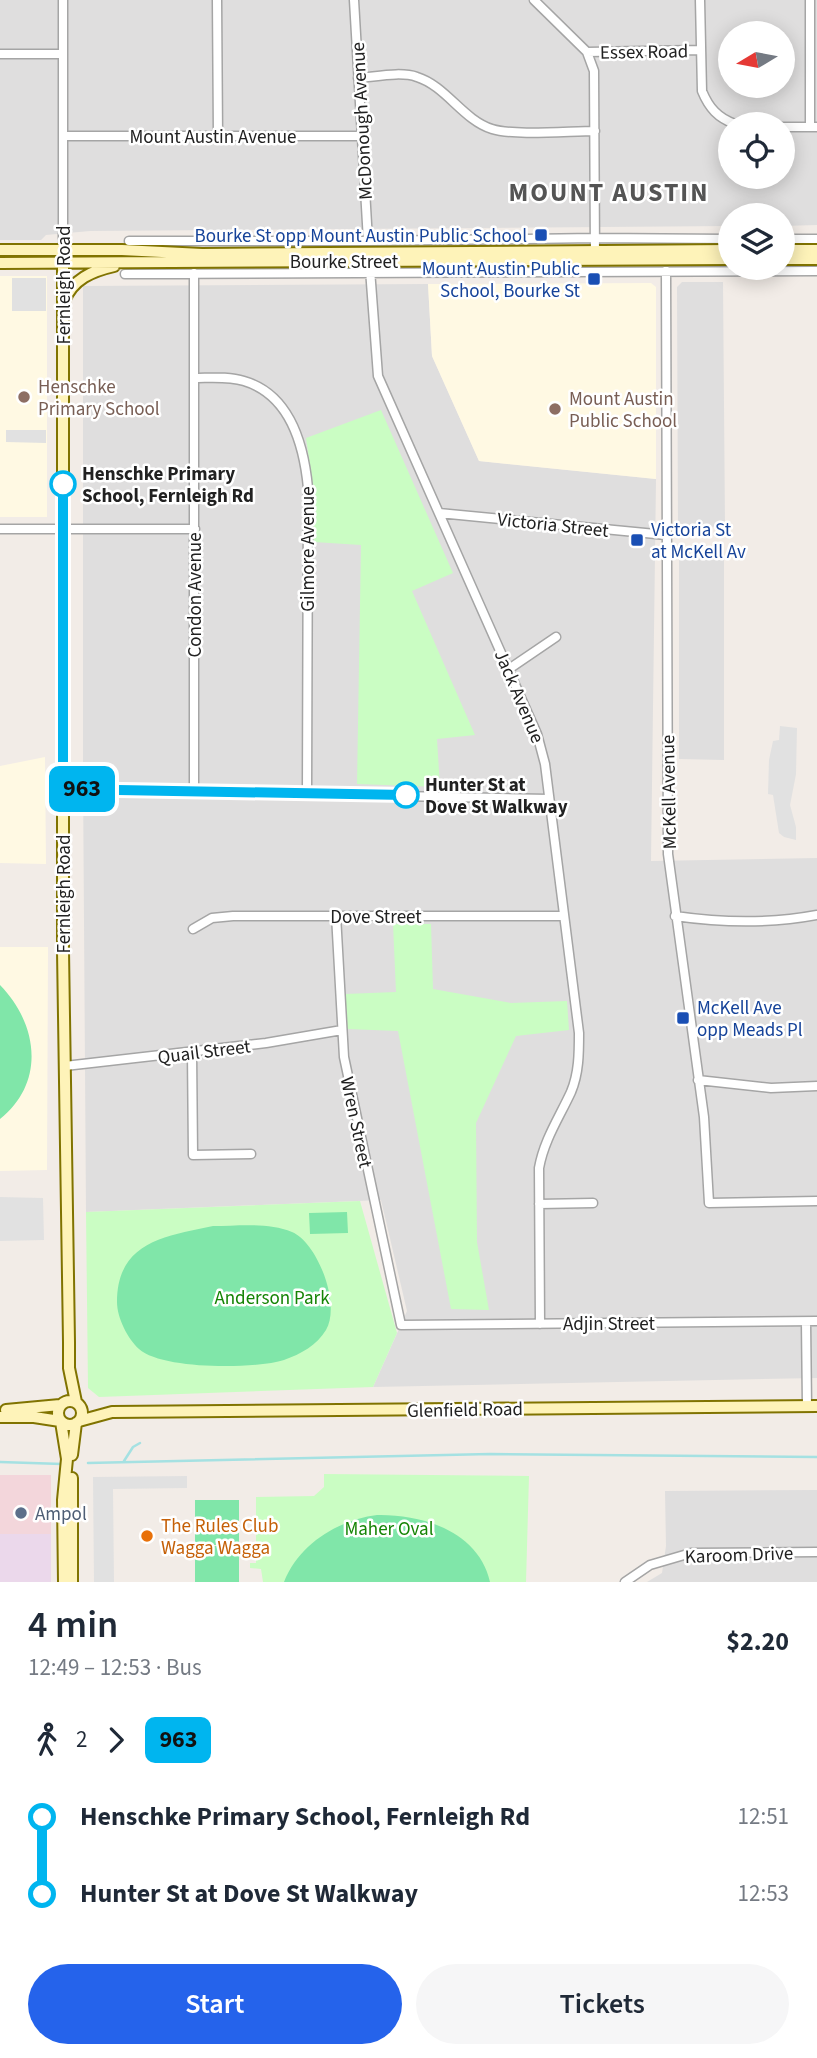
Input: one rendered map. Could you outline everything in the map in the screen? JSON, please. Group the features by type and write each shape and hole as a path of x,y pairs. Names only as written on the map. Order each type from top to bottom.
{"main road":[{"name":"Bourke Street","path":"0,250 122,250 202,254 369,252 718,259"},
{"name":"Bourke Street","path":"595,255 718,250"},
{"path":"795,250 817,250"},
{"name":"Bourke Street","path":"0,262 158,261 369,252"},
{"path":"795,259 817,259"},
{"path":"63,306 74,285 94,271 158,261"},
{"name":"Fernleigh Road","path":"62,1404 69,1368 63,789 63,262"},
{"name":"Fernleigh Road","path":"69,1368 78,1404"},
{"path":"62,1404 57,1413 68,1459 63,1500 64,1582"},
{"path":"0,1410 78,1404 82,1413 71,1450 72,1582"},
{"name":"Glenfield Road","path":"78,1404 112,1412 812,1406"},
{"name":"Glenfield Road","path":"78,1422 112,1412"},
{"path":"0,1417 37,1417 61,1421 68,1425 78,1422"}],"street":[{"name":"Fernleigh Road","path":"62,0 63,262"},
{"path":"217,0 218,136"},
{"name":"McDonough Avenue","path":"354,0 369,252"},
{"path":"534,0 587,52 594,71 595,255"},
{"path":"700,0 701,79 707,103 718,114"},
{"path":"795,127 813,127 813,13 810,0"},
{"name":"Essex Road","path":"587,52 700,50"},
{"path":"0,54 63,54"},
{"path":"358,78 415,76 433,85 476,120 492,129 595,131"},
{"name":"Mount Austin Avenue","path":"64,136 361,136"},
{"name":"Bourke Street","path":"129,241 202,242 369,252 595,238 718,239"},
{"path":"795,239 817,239"},
{"path":"202,242 202,254"},
{"name":"Jack Avenue","path":"369,252 378,376 542,748 579,1033 579,1055 570,1093 542,1151 539,1168 540,1324"},
{"name":"McKell Avenue","path":"666,271 668,854 704,1117 709,1203 817,1201"},
{"name":"Bourke Street","path":"125,274 817,271"},
{"name":"Condon Avenue","path":"194,273 194,790"},
{"name":"Gilmore Avenue","path":"194,378 229,378 256,386 281,406 301,441 308,488 307,793"},
{"name":"Victoria Street","path":"439,513 666,535"},
{"path":"0,529 195,528"},
{"path":"509,669 556,637"},
{"path":"63,789 549,799"},
{"name":"Wren Street","path":"336,915 347,1076 401,1325"},
{"path":"675,916 733,923 817,915"},
{"name":"Dove Street","path":"192,929 205,920 222,916 563,916"},
{"name":"Quail Street","path":"65,1066 342,1031"},
{"path":"192,1052 193,1155 251,1154"},
{"path":"698,1080 771,1088 817,1086"},
{"path":"539,1204 593,1203"},
{"name":"Adjin Street","path":"401,1325 817,1321"},
{"path":"806,1322 812,1406"},
{"name":"Karoom Drive","path":"625,1582 650,1565 691,1553 817,1552"}],"shaded area":[{"path":"0,0 817,0 817,225 795,226 795,203 718,203 718,226 90,231 46,235 41,240 0,240"},
{"name":"Henschke Primary School","path":"0,276 47,276 47,517 0,517"},
{"path":"12,278 46,278 46,311 12,311"},
{"path":"682,282 723,282 725,527 678,526 677,287"},
{"name":"Mount Austin Public School","path":"651,283 656,287 656,479 479,461 432,356 428,284"},
{"path":"428,284 432,356 479,461 656,479 651,861 817,858 817,1378 373,1387 407,1311 381,1200 86,1212 83,286"},
{"path":"6,430 46,430 46,443 6,442"},
{"path":"679,551 724,551 724,760 679,759"},
{"path":"780,726 797,728 796,774 790,805 796,827 796,840 779,833 773,795 768,794 769,760 773,741 779,740"},
{"path":"45,757 46,864 0,863 0,766"},
{"path":"0,947 48,947 47,1170 0,1171"},
{"path":"0,1197 43,1198 44,1240 0,1241"},
{"path":"0,1475 51,1475 51,1534 0,1534"},
{"path":"187,1476 187,1488 113,1489 114,1582 94,1582 93,1477"},
{"path":"817,1490 817,1582 647,1582 662,1573 666,1546 665,1491"},
{"path":"0,1534 51,1534 51,1582 0,1582"}],"green space":[{"path":"381,410 453,573 412,591 475,735 437,739 440,787 357,784 361,545 314,542 311,473 306,438"},
{"path":"393,924 431,924 433,989 511,1003 567,1001 569,1030 516,1036 476,1123 477,1242 489,1310 451,1309 398,1031 347,1029 345,994 396,992"},
{"path":"0,985 13,1000 22,1017 32,1053 25,1088 15,1104 0,1119"},
{"name":"Anderson Park","path":"360,1201 397,1333 373,1387 99,1397 88,1388 86,1212"},
{"path":"347,1212 348,1233 310,1234 309,1213"},
{"path":"213,1226 273,1227 302,1238 318,1261 329,1291 331,1306 326,1330 313,1345 284,1360 271,1363 210,1366 167,1361 151,1356 135,1345 124,1328 117,1308 119,1282 125,1266 147,1245"},
{"name":"Maher Oval","path":"324,1474 529,1476 526,1582 263,1582 261,1569 250,1568 250,1563 256,1563 256,1497 314,1496 324,1487"},
{"path":"195,1500 239,1500 239,1545 195,1545"},
{"path":"377,1515 413,1518 447,1529 474,1550 484,1565 490,1582 284,1582 299,1556 321,1536 348,1522"},
{"path":"195,1546 239,1546 239,1582 195,1582"}],"waterway":[{"path":"124,1461 133,1447 140,1443"},
{"path":"88,1463 490,1454 817,1457"},
{"path":"0,1462 62,1464"}],"bus line":[{"name":"963","path":"63,484 63,789 406,795"}],"place":[{"name":"Bourke St opp Mount Austin Public School","path":"541,235"},
{"name":"Mount Austin Public School, Bourke St","path":"594,279"},
{"name":"Henschke Primary School","path":"24,397"},
{"name":"Mount Austin Public School","path":"555,409"},
{"name":"Henschke Primary School, Fernleigh Rd","path":"63,484"},
{"name":"Victoria St at McKell Av","path":"637,540"},
{"name":"Hunter St at Dove St Walkway","path":"406,795"},
{"name":"McKell Ave opp Meads Pl","path":"683,1018"},
{"name":"Ampol","path":"21,1513"},
{"name":"The Rules Club Wagga Wagga","path":"147,1536"}],"district":[{"name":"MOUNT AUSTIN","path":"609,192"}]}
